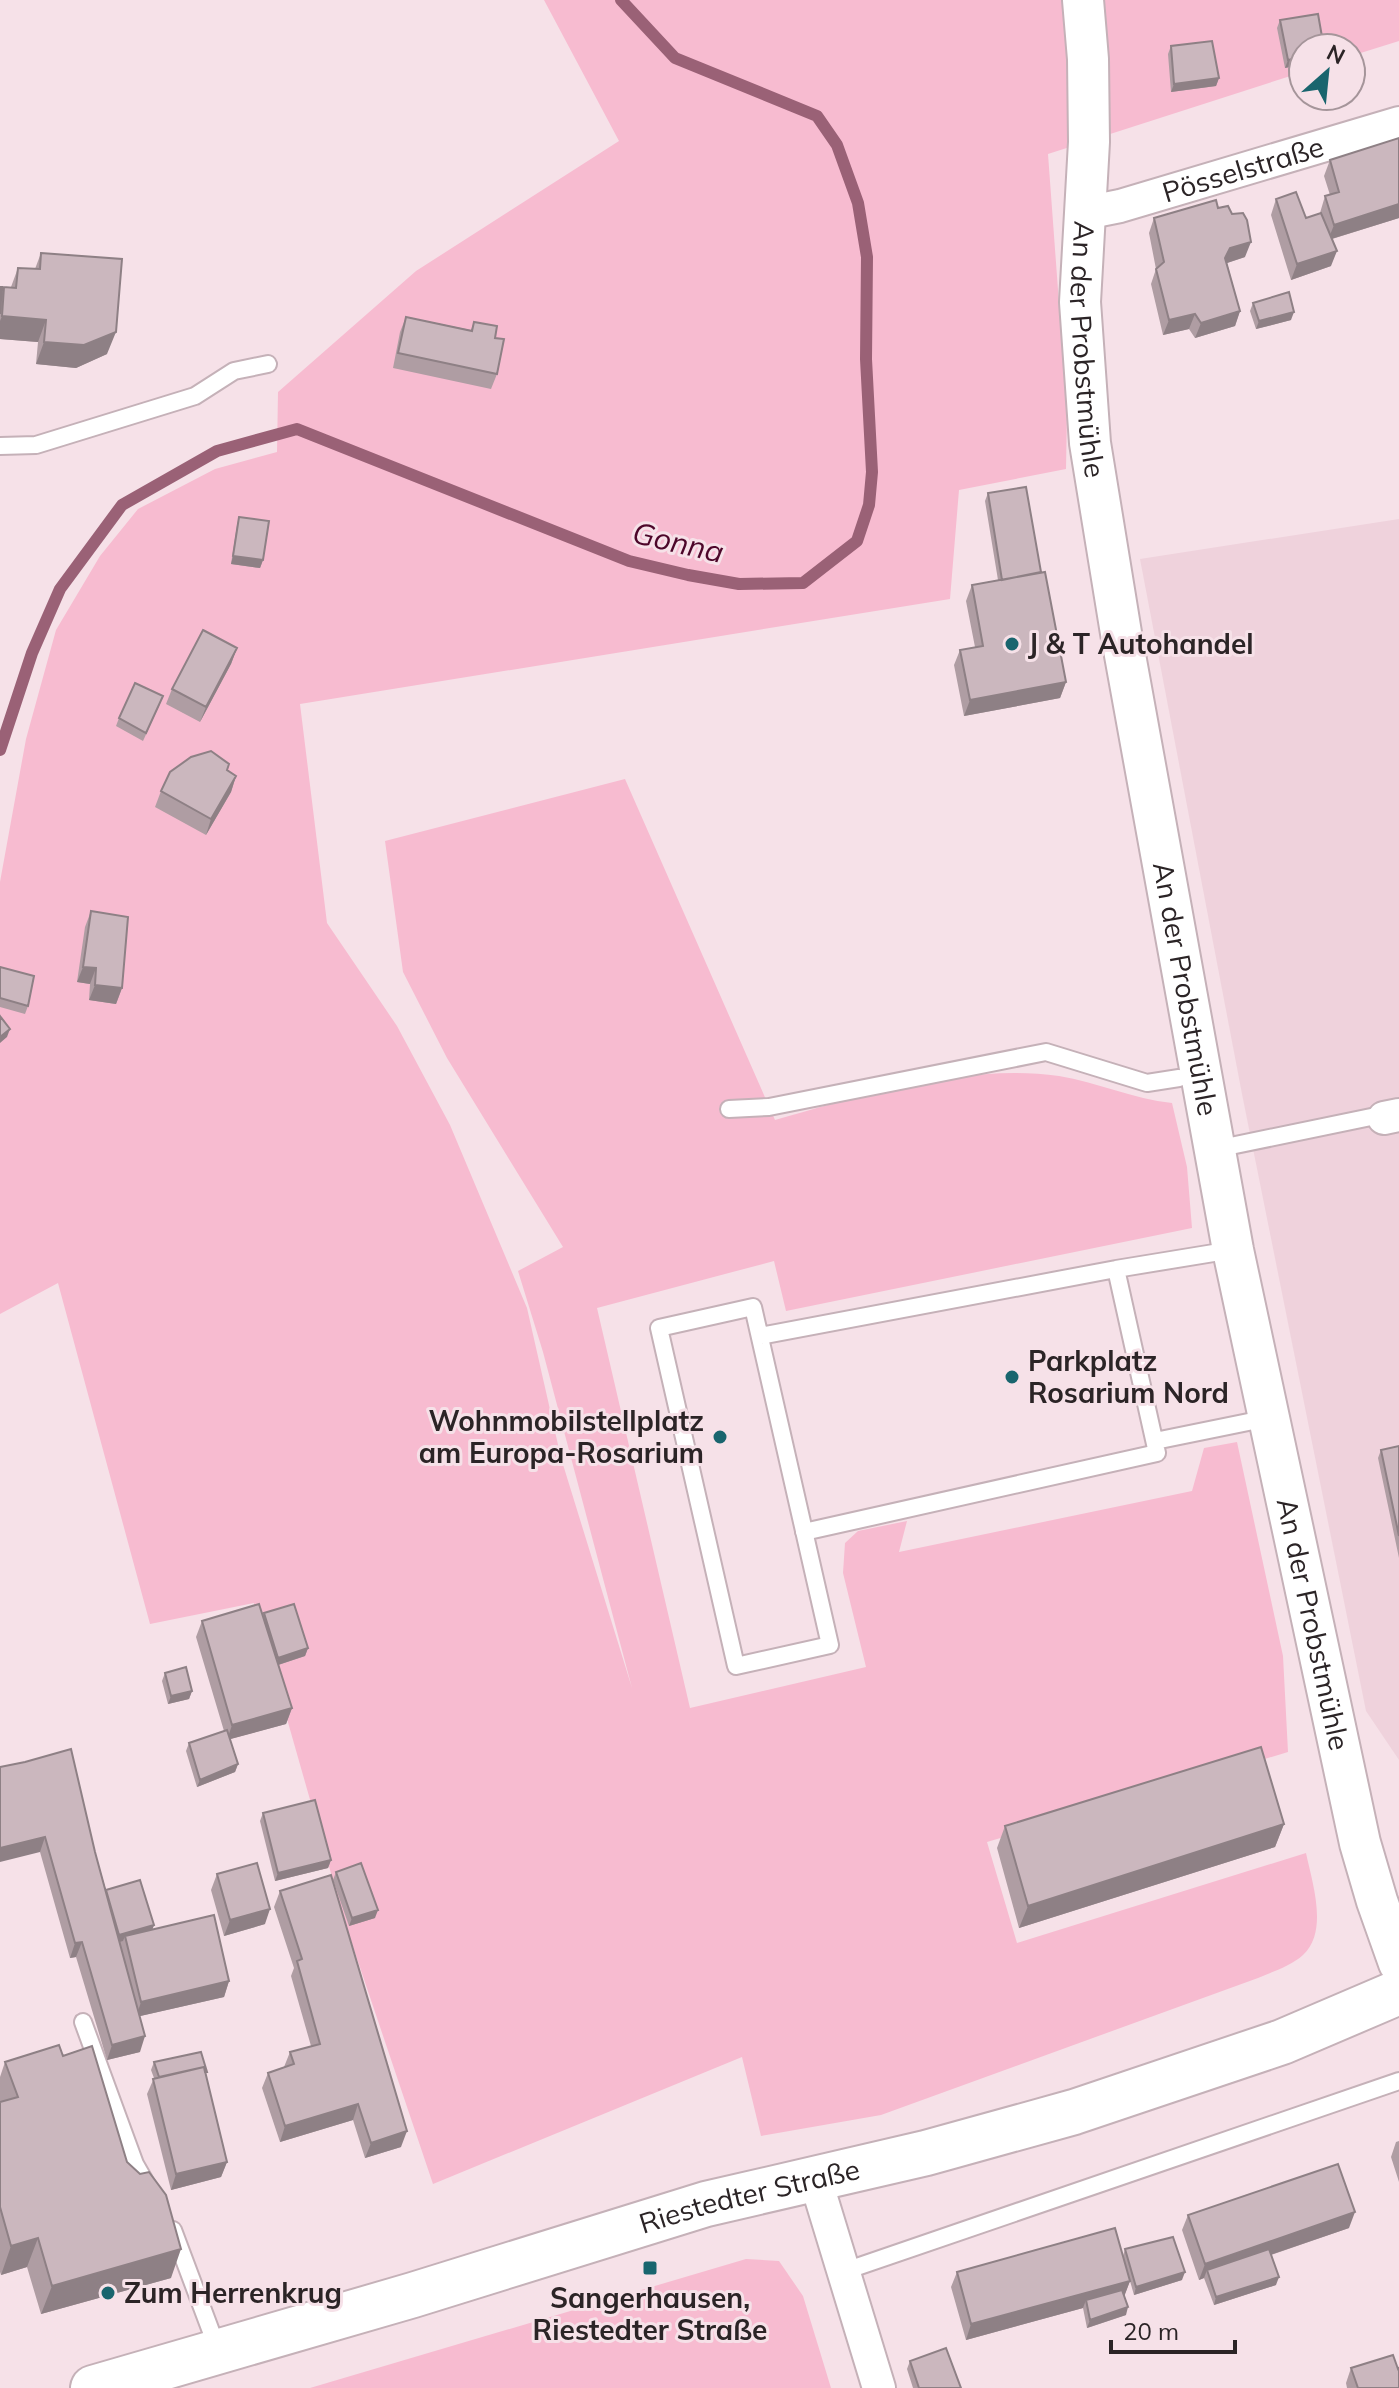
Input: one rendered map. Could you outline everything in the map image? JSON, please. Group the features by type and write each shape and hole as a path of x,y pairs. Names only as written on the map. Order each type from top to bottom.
{"main road":[{"name":"Riestedter Straße","path":"93,2388 694,2208 952,2146 1140,2092 1282,2042 1399,1992"}],"street":[{"name":"An der Probstmühle","path":"1083,0 1089,99 1080,302 1090,443 1121,633 1233,1250 1360,1843 1399,1963"},
{"name":"Pösselstraße","path":"1085,213 1399,123"},
{"path":"815,2178 845,2271 874,2385"}],"lane":[{"path":"0,446 36,445 65,437 195,396 234,371 268,364"},
{"path":"729,1109 769,1107 1046,1052 1147,1083 1179,1078"},
{"path":"1214,1150 1371,1117 1391,1116"},
{"path":"760,1336 1233,1250"},
{"path":"804,1532 1157,1453 1116,1269"},
{"path":"753,1307 760,1336 830,1645 736,1666 659,1328 753,1307"},
{"path":"1155,1441 1268,1418"},
{"path":"83,2022 135,2164 175,2233 219,2352"},
{"path":"845,2271 1399,2081"}],"shaded area":[{"path":"544,0 1399,0 1399,41 1367,51 1367,32 1287,32 1287,77 1048,154 1067,412 1066,469 959,490 950,599 300,704 327,923 397,1026 450,1125 527,1308 561,1458 632,1688 543,1352 518,1271 563,1247 447,1058 403,972 385,841 625,779 775,1120 916,1084 989,1074 1059,1076 1172,1103 1187,1167 1192,1228 786,1311 774,1261 597,1308 690,1708 866,1667 843,1573 845,1543 858,1531 907,1521 899,1552 1192,1491 1204,1448 1237,1442 1283,1656 1288,1752 987,1842 1017,1943 1306,1853 1315,1892 1317,1920 1311,1945 1298,1959 1281,1968 881,2115 761,2136 742,2057 433,2184 346,1926 254,1603 150,1624 58,1283 0,1314 0,882 26,739 56,630 100,556 138,509 215,469 277,452 278,392 416,271 619,141"},
{"path":"1399,519 1399,1760 1366,1711 1242,1094 1140,559"},
{"path":"746,2259 779,2261 803,2296 831,2388 310,2388"}],"building":[{"path":"1318,14 1321,32 1287,32 1287,55 1280,20"},
{"path":"1212,41 1219,78 1174,84 1171,46"},
{"path":"1399,138 1399,204 1334,225 1325,196 1339,192 1330,160"},
{"path":"1296,192 1306,218 1321,213 1337,251 1297,264 1276,199"},
{"path":"1216,200 1218,208 1228,206 1232,214 1243,213 1247,220 1251,242 1230,248 1225,258 1240,311 1201,323 1195,314 1169,320 1156,269 1164,262 1154,218"},
{"path":"41,253 122,259 116,332 84,345 44,342 46,320 2,316 4,287 16,288 18,268 40,269"},
{"path":"1289,292 1294,312 1259,321 1253,303"},
{"path":"406,317 472,331 474,322 497,326 495,338 504,339 497,374 398,353"},
{"path":"1026,487 1041,572 1002,580 988,493"},
{"path":"239,517 269,521 263,560 233,556"},
{"path":"1045,572 1066,682 970,700 960,650 983,646 972,585"},
{"path":"203,630 237,648 206,707 172,689"},
{"path":"135,683 163,696 146,733 119,718"},
{"path":"211,751 229,764 227,770 236,776 211,819 161,791 170,772 191,757"},
{"path":"91,911 128,917 122,988 95,985 96,968 83,967"},
{"path":"0,967 34,976 28,1006 0,998"},
{"path":"0,1016 10,1029 0,1037"},
{"path":"1399,1446 1399,1536 1381,1450"},
{"path":"259,1604 292,1708 232,1725 202,1621"},
{"path":"294,1604 308,1648 278,1658 264,1613"},
{"path":"186,1667 192,1691 171,1696 165,1673"},
{"path":"227,1730 238,1764 200,1780 189,1743"},
{"path":"1261,1747 1284,1824 1028,1906 1005,1826"},
{"path":"71,1749 95,1852 145,2036 112,2045 82,1942 75,1943 45,1837 0,1848 0,1767"},
{"path":"315,1800 331,1860 278,1873 263,1813"},
{"path":"257,1863 270,1909 230,1920 217,1874"},
{"path":"361,1863 378,1910 352,1918 336,1872"},
{"path":"331,1875 407,2131 371,2143 358,2104 285,2126 268,2073 294,2064 290,2052 320,2044 297,1961 302,1959 280,1891"},
{"path":"140,1880 154,1925 119,1935 106,1890"},
{"path":"214,1915 229,1981 141,2002 125,1936"},
{"path":"59,2045 63,2056 92,2046 127,2162 140,2174 149,2172 166,2195 181,2249 52,2286 38,2238 11,2246 0,2207 0,2102 18,2097 5,2062"},
{"path":"201,2052 207,2072 204,2067 159,2077 154,2062"},
{"path":"204,2067 227,2162 176,2174 153,2079"},
{"path":"1338,2164 1355,2212 1205,2264 1188,2215"},
{"path":"1115,2228 1130,2281 971,2324 957,2272"},
{"path":"1173,2237 1185,2272 1136,2287 1125,2249"},
{"path":"1269,2249 1279,2277 1216,2297 1207,2270"},
{"path":"1122,2290 1128,2307 1090,2320 1086,2300"},
{"path":"946,2348 961,2388 919,2388 910,2361"},
{"path":"1393,2355 1399,2368 1399,2388 1358,2388 1351,2368"}],"waterway":[{"name":"Gonna","path":"0,750 32,653 60,589 122,505 217,451 297,429 629,561 688,575 739,584 803,583 857,541 869,505 872,472 866,359 867,257 858,203 837,145 817,116 675,58 621,0"}],"place":[{"name":"J & T Autohandel","path":"1012,644"},
{"name":"Parkplatz Rosarium Nord","path":"1012,1377"},
{"name":"Wohnmobilstellplatz am Europa-Rosarium","path":"720,1437"},
{"name":"Sangerhausen, Riestedter Straße","path":"650,2268"},
{"name":"Zum Herrenkrug","path":"108,2293"}]}
